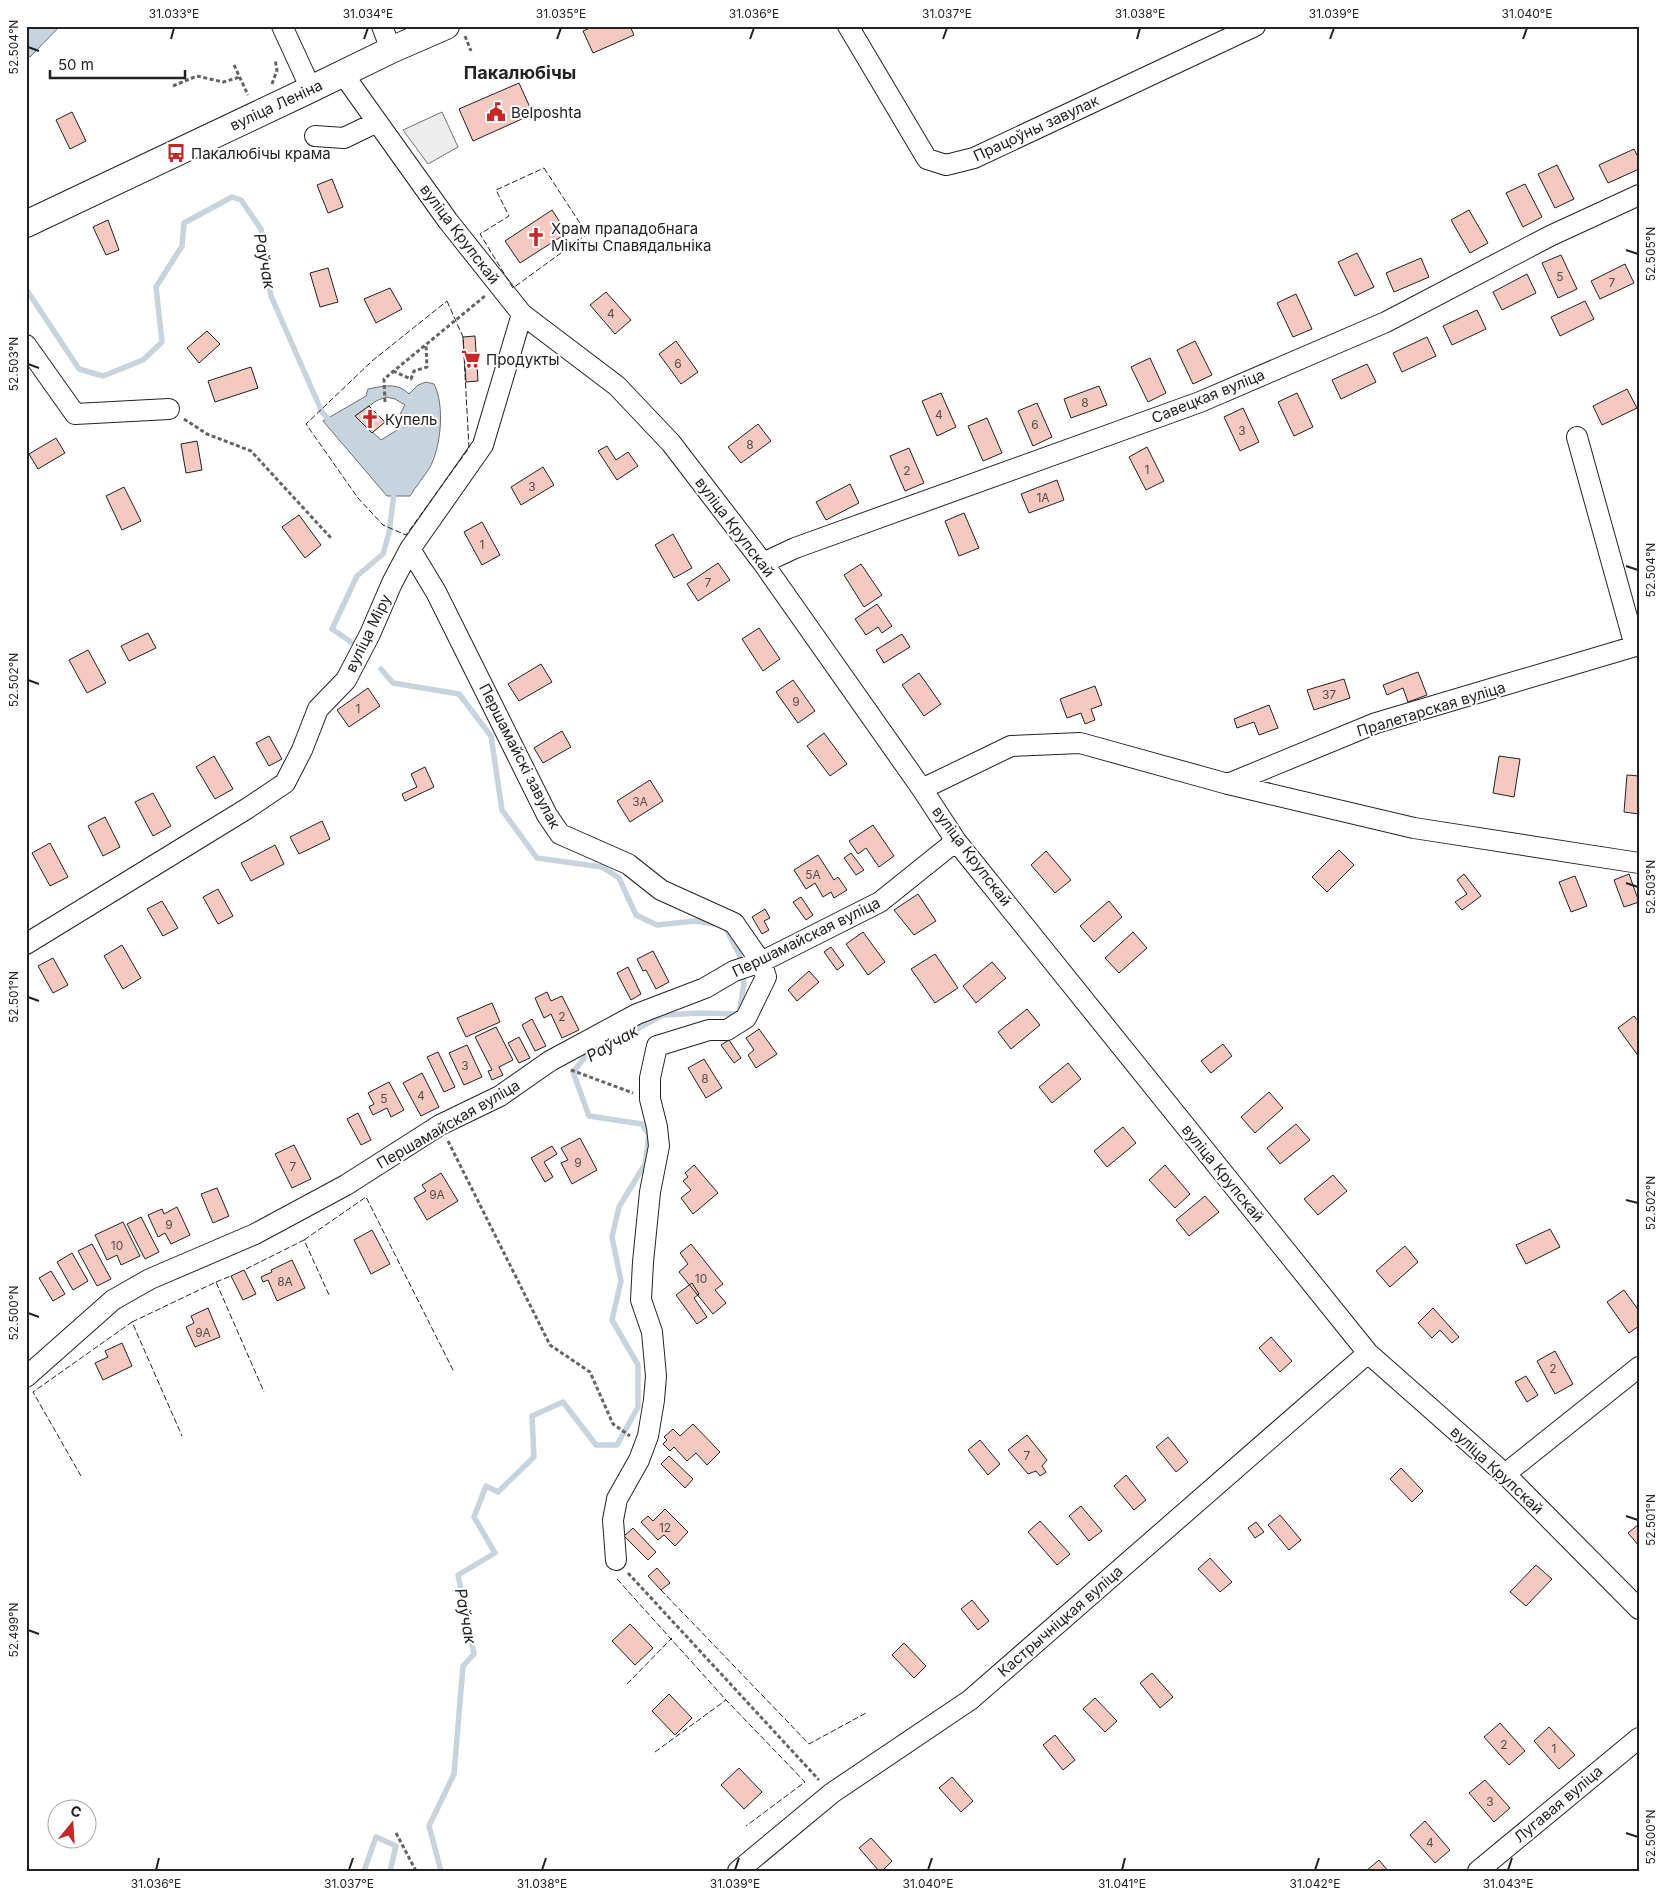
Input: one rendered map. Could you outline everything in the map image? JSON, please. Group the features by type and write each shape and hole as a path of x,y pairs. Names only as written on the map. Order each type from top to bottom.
{"main road":[{"name":"вуліца Леніна","path":"31,222 343,74 386,38 446,26"}],"street":[{"name":"Працоўны завулак","path":"848,26 927,158 946,165 974,158 1255,26"},
{"path":"285,33 311,89"},
{"name":"вуліца Крупскай","path":"343,74 448,221 522,314 617,386 671,442 763,563 922,789 956,841 1368,1353 1505,1474 1639,1609"},
{"path":"315,136 344,138 377,122"},
{"name":"Савецкая вуліца","path":"763,563 795,548 1200,402 1386,322 1550,236 1639,195"},
{"name":"вуліца Міру","path":"26,944 248,808 285,783 302,750 318,709 346,680 410,549 483,445 522,314"},
{"path":"26,344 75,414 169,409"},
{"path":"1577,437 1637,646"},
{"name":"Першамайскі завулак","path":"410,549 436,592 547,815 560,834 628,864 661,890 734,923 749,966"},
{"name":"Пралетарская вуліца","path":"1228,784 1376,723 1637,646"},
{"path":"922,789 1011,746 1080,743 1228,784 1414,828 1639,863"},
{"name":"Першамайская вуліца","path":"26,1377 113,1300 150,1279 255,1234 346,1185 440,1125 500,1096 550,1061 637,1014 705,988 880,902 956,841"},
{"path":"616,1560 613,1520 617,1499 639,1460 648,1436 655,1384 652,1332 642,1300 643,1262 649,1201 659,1146 650,1099 650,1078 657,1046 710,1030 726,1030 746,1018 766,976 749,966"},
{"name":"Кастрычніцкая вуліца","path":"738,1871 832,1793 970,1700 1368,1353"},
{"path":"1505,1474 1639,1367"},
{"name":"Лугавая вуліца","path":"1478,1871 1639,1738"}],"path":[{"path":"271,87 277,70 273,48 285,33"},
{"path":"234,65 257,114"},
{"path":"173,86 197,76 224,82 240,77"},
{"path":"385,402 384,379 499,285"},
{"path":"393,371 410,379 414,371 427,367 426,345"},
{"path":"169,409 208,434 251,451 331,538"},
{"path":"584,1075 650,1099"},
{"path":"440,1125 550,1345 590,1372 613,1424 634,1438"},
{"path":"616,1560 832,1793"},
{"path":"396,1833 416,1871"}],"shaded area":[{"path":"26,26 60,26 30,57 26,52"},
{"path":"442,112 458,147 428,164 403,130"},
{"path":"426,382 434,384 440,403 437,449 430,467 410,496 387,496 323,421 366,396 368,389 395,386 409,394 418,385","holes":["386,397 395,399 405,405 401,412 399,429 381,440 355,416 376,401"]}],"building":[{"path":"594,26 630,26 634,35 593,53 583,31"},
{"name":"Belposhta","path":"519,83 533,114 473,141 459,109"},
{"path":"72,112 86,141 70,149 56,120"},
{"path":"1634,149 1639,159 1639,169 1608,183 1599,165"},
{"path":"1557,165 1574,199 1555,208 1538,174"},
{"path":"332,179 343,207 328,213 317,185"},
{"path":"1525,184 1542,217 1523,227 1506,193"},
{"name":"Храм прападобнага Мікіты Спавядальніка","path":"552,210 567,233 520,263 505,241"},
{"path":"1469,210 1488,243 1470,253 1451,220"},
{"path":"108,220 119,250 106,255 93,227"},
{"path":"1357,253 1374,287 1355,296 1338,262"},
{"path":"1561,255 1577,289 1558,298 1542,263"},
{"path":"1421,258 1429,277 1394,292 1386,273"},
{"path":"1625,264 1634,283 1600,299 1591,281"},
{"path":"328,268 338,302 320,307 310,273"},
{"path":"1527,274 1536,293 1502,310 1493,292"},
{"path":"390,288 402,309 376,323 364,299"},
{"path":"606,292 631,320 615,334 590,305"},
{"path":"1296,294 1312,329 1293,337 1277,303"},
{"path":"1585,301 1594,319 1560,336 1551,317"},
{"path":"1477,310 1486,329 1452,345 1443,326"},
{"path":"207,331 220,344 199,363 187,348"},
{"name":"Продукты","path":"475,336 478,381 466,382 463,337"},
{"path":"1427,337 1436,356 1402,372 1393,353"},
{"path":"676,341 698,372 681,384 659,354"},
{"path":"1195,341 1212,375 1193,384 1177,350"},
{"path":"1150,358 1166,393 1148,402 1131,367"},
{"path":"1367,364 1376,382 1341,399 1332,380"},
{"path":"251,367 258,388 215,402 208,381"},
{"path":"1099,386 1107,405 1071,418 1064,399"},
{"path":"1627,389 1637,408 1602,425 1593,406"},
{"path":"941,393 956,427 937,436 922,401"},
{"path":"1297,393 1313,427 1294,436 1278,402"},
{"path":"1037,403 1052,437 1033,446 1018,411"},
{"name":"Купель","path":"369,406 385,422 372,433 355,416"},
{"path":"1243,408 1259,442 1240,451 1224,417"},
{"path":"987,418 1002,453 983,461 968,426"},
{"path":"758,424 771,441 741,463 728,447"},
{"path":"56,438 65,453 38,469 29,454"},
{"path":"197,441 202,470 186,473 181,444"},
{"path":"607,446 616,460 628,452 638,466 617,480 598,451"},
{"path":"1147,447 1164,481 1146,490 1129,457"},
{"path":"909,448 924,483 905,491 890,456"},
{"path":"543,467 554,485 521,505 511,487"},
{"path":"1057,480 1064,500 1029,513 1021,494"},
{"path":"850,484 859,503 826,520 816,502"},
{"path":"124,487 141,521 122,530 106,496"},
{"path":"964,513 979,548 959,556 945,521"},
{"path":"299,515 321,545 305,558 282,527"},
{"path":"482,522 500,555 482,565 464,532"},
{"path":"673,534 692,568 674,578 655,545"},
{"path":"718,563 730,580 698,601 687,584"},
{"path":"861,564 882,595 864,607 844,575"},
{"path":"877,604 892,626 882,633 878,627 866,635 855,619"},
{"path":"759,628 780,659 763,671 742,639"},
{"path":"148,633 156,648 129,661 121,646"},
{"path":"902,634 910,647 884,663 876,650"},
{"path":"88,650 106,683 87,693 69,660"},
{"path":"541,664 552,682 519,701 508,684"},
{"path":"1418,672 1427,695 1408,702 1403,688 1387,695 1383,685"},
{"path":"919,673 941,704 924,716 902,685"},
{"path":"1344,679 1350,698 1314,710 1307,690"},
{"path":"793,680 815,711 798,723 776,692"},
{"path":"1095,686 1102,705 1091,709 1095,720 1085,724 1081,713 1067,718 1060,699"},
{"path":"368,688 380,706 349,727 337,710"},
{"path":"1269,705 1278,728 1259,735 1254,722 1237,728 1234,719"},
{"path":"562,731 571,747 543,763 534,748"},
{"path":"824,733 847,764 830,776 807,746"},
{"path":"269,736 282,759 269,766 256,743"},
{"path":"214,756 233,789 215,799 196,767"},
{"path":"1499,756 1520,759 1514,797 1493,793"},
{"path":"425,767 434,787 405,801 402,794 417,787 411,774"},
{"path":"1627,775 1639,776 1639,814 1624,812"},
{"path":"650,780 663,801 630,822 617,801"},
{"path":"153,793 171,826 153,836 135,802"},
{"path":"105,817 120,847 103,856 88,826"},
{"path":"322,821 330,839 299,854 290,837"},
{"path":"873,825 894,856 879,867 866,848 858,854 849,841"},
{"path":"50,843 68,877 50,886 32,853"},
{"path":"275,845 284,864 251,881 241,863"},
{"path":"1339,850 1354,865 1327,892 1312,877"},
{"path":"1046,851 1071,880 1055,893 1031,865"},
{"path":"851,853 864,870 856,875 844,858"},
{"path":"818,855 834,880 838,877 847,890 834,898 831,892 823,897 815,883 806,889 794,870"},
{"path":"1464,874 1481,896 1462,910 1455,902 1467,894 1457,880"},
{"path":"1629,874 1639,902 1624,907 1614,880"},
{"path":"1575,876 1587,906 1571,912 1559,882"},
{"path":"218,889 233,916 218,924 203,897"},
{"path":"918,894 936,921 914,935 894,910"},
{"path":"801,897 813,915 806,920 793,902"},
{"path":"162,901 178,928 163,936 147,909"},
{"path":"1109,901 1122,917 1094,942 1080,926"},
{"path":"765,909 770,918 764,921 769,930 762,934 752,917"},
{"path":"863,932 885,962 868,975 846,944"},
{"path":"1133,932 1147,948 1119,973 1105,958"},
{"path":"122,945 141,978 123,989 104,956"},
{"path":"831,947 844,965 837,970 824,952"},
{"path":"653,951 669,982 656,989 646,970 643,971 637,959"},
{"path":"935,954 958,988 935,1003 911,969"},
{"path":"53,958 68,985 53,993 38,966"},
{"path":"992,962 1006,978 976,1003 963,986"},
{"path":"628,967 641,994 631,1000 617,973"},
{"path":"809,971 819,982 797,1001 788,990"},
{"path":"547,992 551,1001 562,996 579,1030 562,1038 551,1014 544,1018 535,998"},
{"path":"492,1003 500,1022 466,1037 457,1018"},
{"path":"1027,1009 1040,1025 1011,1049 998,1032"},
{"path":"1634,1016 1639,1022 1639,1057 1618,1028"},
{"path":"532,1019 546,1046 535,1051 522,1025"},
{"path":"496,1027 513,1060 499,1067 503,1075 492,1080 488,1071 492,1070 475,1037"},
{"path":"759,1029 777,1054 756,1068 748,1055 754,1050 746,1038"},
{"path":"519,1037 530,1058 519,1063 508,1043"},
{"path":"729,1040 741,1058 734,1063 721,1045"},
{"path":"1223,1044 1232,1056 1211,1073 1201,1061"},
{"path":"467,1045 482,1077 464,1085 449,1053"},
{"path":"438,1052 455,1087 444,1092 427,1057"},
{"path":"704,1059 722,1088 706,1098 688,1068"},
{"path":"1068,1063 1081,1079 1052,1103 1039,1087"},
{"path":"422,1073 439,1107 421,1116 403,1083"},
{"path":"389,1082 404,1110 391,1117 387,1108 373,1115 369,1107 374,1104 368,1093"},
{"path":"1269,1092 1283,1108 1255,1133 1241,1117"},
{"path":"358,1113 371,1140 361,1145 347,1119"},
{"path":"1296,1124 1310,1140 1280,1164 1267,1148"},
{"path":"1123,1127 1136,1143 1107,1167 1094,1151"},
{"path":"580,1138 597,1170 572,1184 561,1163 568,1160 561,1148"},
{"path":"294,1145 311,1179 292,1188 275,1154"},
{"path":"552,1146 557,1154 544,1162 553,1177 545,1182 531,1158"},
{"path":"694,1165 718,1193 693,1214 681,1198 691,1190 683,1181 688,1177 685,1173"},
{"path":"1165,1165 1190,1194 1175,1208 1149,1180"},
{"path":"441,1173 458,1201 427,1220 414,1198 426,1191 422,1185"},
{"path":"1333,1175 1347,1191 1318,1215 1304,1199"},
{"path":"217,1188 229,1216 213,1223 201,1194"},
{"path":"1205,1196 1219,1212 1189,1236 1176,1220"},
{"path":"177,1207 190,1235 171,1244 165,1233 158,1237 148,1215 162,1209 164,1214"},
{"path":"141,1217 159,1252 145,1259 127,1224"},
{"path":"123,1222 140,1256 121,1265 117,1255 107,1260 95,1235"},
{"path":"1550,1229 1560,1247 1526,1264 1516,1245"},
{"path":"372,1230 390,1264 371,1274 354,1240"},
{"path":"92,1244 111,1279 97,1286 78,1251"},
{"path":"691,1244 723,1284 715,1290 726,1303 713,1314 679,1272 688,1264 680,1253"},
{"path":"1405,1246 1418,1262 1390,1287 1376,1271"},
{"path":"72,1253 88,1281 73,1290 57,1262"},
{"path":"292,1260 305,1288 277,1301 268,1280 263,1282 261,1277"},
{"path":"244,1270 256,1294 243,1300 231,1276"},
{"path":"51,1271 65,1294 53,1301 39,1278"},
{"path":"692,1283 699,1294 694,1298 707,1317 697,1324 676,1295"},
{"path":"1624,1290 1639,1311 1639,1326 1629,1333 1607,1302"},
{"path":"208,1308 220,1337 195,1347 186,1327 194,1323 191,1316"},
{"path":"1433,1308 1459,1337 1452,1343 1440,1330 1432,1338 1418,1323"},
{"path":"1271,1337 1292,1361 1280,1372 1259,1348"},
{"path":"122,1343 132,1366 103,1380 95,1363 108,1357 105,1351"},
{"path":"1555,1351 1573,1384 1555,1394 1537,1361"},
{"path":"1526,1376 1538,1395 1527,1402 1515,1382"},
{"path":"693,1424 720,1452 707,1465 696,1453 687,1461 674,1447 670,1451 663,1444 667,1440 664,1437 673,1429 680,1436"},
{"path":"1027,1435 1047,1460 1042,1466 1046,1472 1040,1476 1036,1471 1028,1474 1008,1450"},
{"path":"1168,1437 1188,1462 1176,1472 1156,1447"},
{"path":"980,1440 1000,1464 988,1475 968,1450"},
{"path":"669,1456 693,1479 685,1488 661,1464"},
{"path":"1401,1468 1423,1491 1412,1502 1390,1479"},
{"path":"1126,1475 1146,1500 1134,1510 1114,1486"},
{"path":"1081,1506 1102,1531 1089,1541 1069,1516"},
{"path":"665,1509 688,1532 675,1546 664,1535 658,1540 641,1522 648,1516 653,1521"},
{"path":"1280,1515 1301,1540 1289,1550 1268,1525"},
{"path":"1040,1521 1070,1554 1057,1565 1028,1532"},
{"path":"1256,1522 1264,1532 1255,1538 1248,1528"},
{"path":"1639,1524 1639,1546 1628,1533"},
{"path":"633,1528 656,1552 648,1560 624,1536"},
{"path":"1210,1558 1232,1582 1220,1592 1198,1569"},
{"path":"1536,1565 1552,1579 1526,1606 1510,1592"},
{"path":"657,1568 670,1583 661,1590 648,1576"},
{"path":"972,1600 989,1621 978,1630 961,1609"},
{"path":"630,1624 653,1648 635,1665 612,1641"},
{"path":"904,1643 926,1666 914,1678 892,1655"},
{"path":"1152,1673 1173,1697 1160,1708 1140,1683"},
{"path":"669,1694 692,1718 675,1735 652,1711"},
{"path":"1095,1698 1117,1721 1105,1732 1083,1709"},
{"path":"1500,1723 1525,1751 1509,1765 1484,1737"},
{"path":"1549,1727 1575,1755 1559,1769 1534,1741"},
{"path":"1055,1735 1075,1760 1063,1770 1043,1745"},
{"path":"739,1768 762,1792 744,1809 721,1785"},
{"path":"952,1777 973,1801 961,1812 939,1788"},
{"path":"1485,1780 1510,1808 1494,1822 1469,1793"},
{"path":"1425,1821 1450,1850 1435,1863 1410,1835"},
{"path":"871,1838 892,1861 882,1871 879,1871 859,1848"},
{"path":"1379,1860 1388,1871 1366,1871"}],"waterway":[{"name":"Раўчак","path":"26,289 79,369 103,376 143,360 162,342 156,287 182,246 184,223 232,197 241,200 261,229 271,296 322,412 332,423"},
{"name":"Раўчак","path":"351,642 332,629 357,576 383,554 389,533 394,494 391,490"},
{"name":"Раўчак","path":"381,669 393,683 459,694 491,736 502,810 537,858 602,867 619,878 636,915 657,925 695,921 715,924"},
{"name":"Раўчак","path":"441,1871 429,1826 454,1774 463,1666 474,1654 458,1575 495,1553 474,1517 486,1486 498,1492 534,1457 532,1416 563,1402 596,1445 617,1445 638,1407 638,1365 612,1320 621,1281 612,1237 619,1207 645,1164 649,1135 642,1124 589,1116 573,1072 585,1057 663,1015 700,1013 739,1014 744,983 740,956 724,925"},
{"name":"Раўчак","path":"364,1871 376,1837 396,1846 390,1871"}],"fence":[{"path":"544,168 587,234 513,288 480,234 509,216 496,190 544,168"},
{"path":"447,301 463,337 469,448 406,535 383,525 358,498 306,424 372,361 447,301"},
{"path":"304,1240 366,1197 454,1372"},
{"path":"246,1269 304,1240 330,1297"},
{"path":"216,1282 231,1276"},
{"path":"132,1322 216,1282 264,1392"},
{"path":"81,1476 33,1392 132,1322 182,1436"},
{"path":"617,1579 726,1700 805,1782 746,1826"},
{"path":"661,1590 809,1744 866,1713"},
{"path":"627,1684 672,1638"},
{"path":"655,1752 726,1700"}],"place":[{"name":"Belposhta","path":"496,112"},
{"name":"Пакалюбічы крама","path":"176,153"},
{"name":"Храм прападобнага Мікіты Спавядальніка","path":"536,237"},
{"name":"Продукты","path":"471,359"},
{"name":"Купель","path":"370,419"}],"district":[{"name":"Пакалюбічы","path":"520,72"}]}
